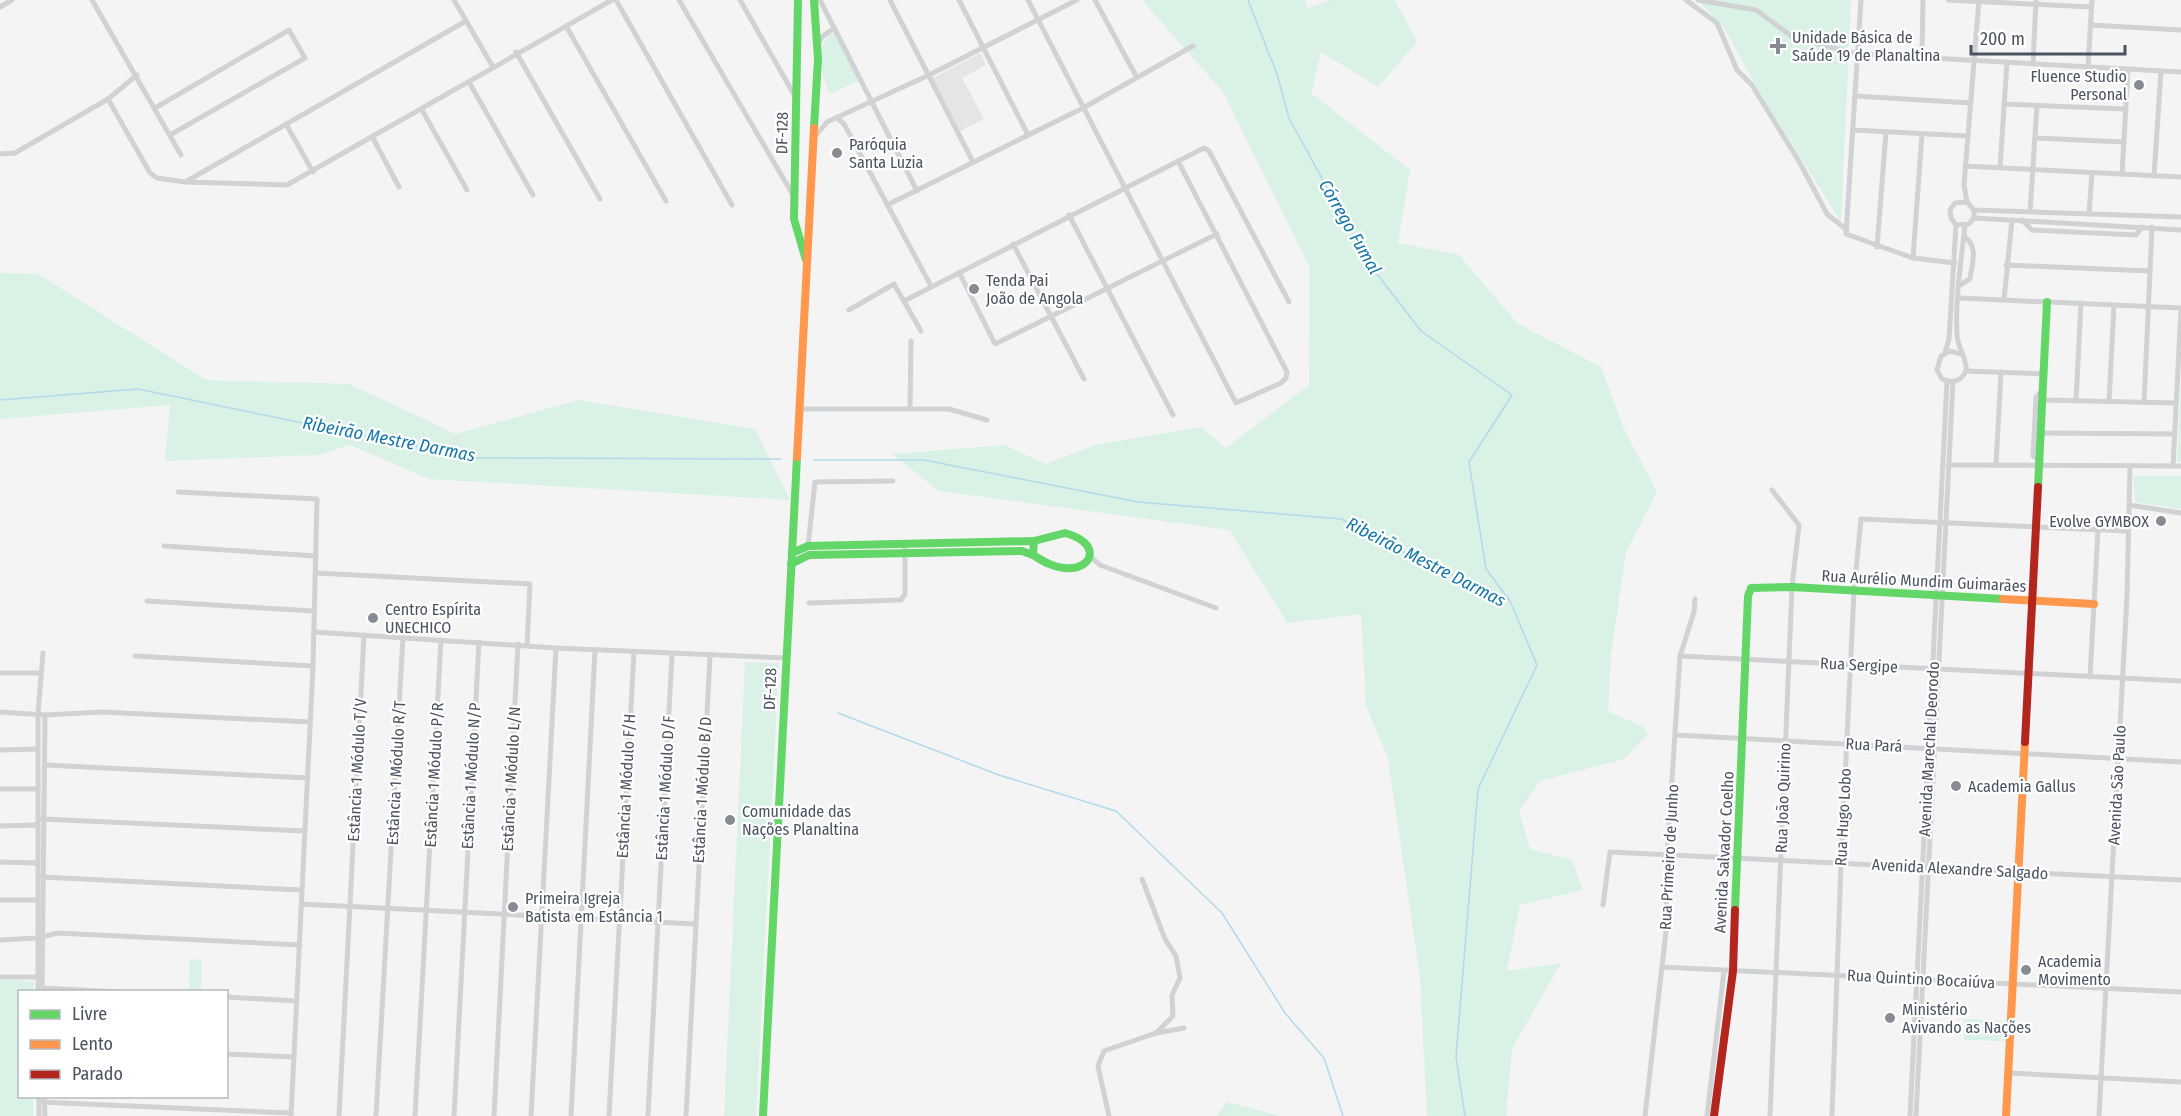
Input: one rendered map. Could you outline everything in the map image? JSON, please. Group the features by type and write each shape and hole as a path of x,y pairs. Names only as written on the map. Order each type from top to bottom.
{"street":[{"path":"0,7 12,0"},
{"path":"92,0 181,155"},
{"path":"454,0 493,66"},
{"path":"108,99 150,173 157,178 185,182 287,185 422,110 516,52 614,0 732,205"},
{"path":"679,0 794,197 800,204 811,199"},
{"path":"740,0 796,98"},
{"name":"DF-128","path":"796,0 798,39 795,224 807,264"},
{"name":"DF-128","path":"763,1116 785,658 814,138 817,41 814,0"},
{"path":"820,0 917,190"},
{"path":"890,0 973,162"},
{"path":"959,0 1028,135"},
{"path":"1028,0 1236,403 1286,378 1287,372 1178,161"},
{"path":"814,138 827,122 929,75 1077,0"},
{"path":"1095,0 1136,76"},
{"path":"1686,0 1717,23 1737,70 1752,85 1800,163 1827,214 1847,232 1877,247 1913,258 1955,263"},
{"path":"1698,0 1756,10 1794,38 1858,54 2181,72"},
{"path":"1847,232 1861,0"},
{"path":"1922,58 1923,0"},
{"path":"1948,0 2092,3 2088,67"},
{"path":"1974,218 1974,210 1967,202 1964,185 1979,1"},
{"path":"2033,64 2036,2"},
{"path":"185,182 466,21"},
{"path":"2090,25 2181,30"},
{"path":"566,26 666,201"},
{"path":"798,39 807,29 817,41 834,29"},
{"path":"155,108 289,30 305,58 170,135"},
{"path":"887,205 1083,108 1136,76 1193,46"},
{"path":"516,52 600,199"},
{"path":"2000,168 2007,62"},
{"path":"2122,174 2128,69"},
{"path":"2154,176 2161,71"},
{"path":"0,154 15,153 108,99 137,75"},
{"path":"469,82 533,195"},
{"path":"1855,96 1971,102"},
{"path":"2004,104 2126,109"},
{"path":"2030,212 2037,105"},
{"path":"422,110 467,190"},
{"path":"815,110 827,122"},
{"path":"837,118 844,124 931,286"},
{"path":"286,124 313,172"},
{"path":"1852,130 1968,136"},
{"path":"1877,247 1886,132"},
{"path":"1913,258 1922,134"},
{"path":"373,138 399,188"},
{"path":"2035,138 2124,142"},
{"path":"904,301 1204,148 1209,151 1289,302"},
{"path":"1965,166 2181,177"},
{"path":"2089,214 2092,173"},
{"path":"1964,185 1950,214 1956,225 1949,339 1945,353 1938,360 1937,370 1950,381 1959,380 1966,371 1966,362 1960,354 1957,336 1965,226 1974,218 2022,220 2032,230 2136,236 2142,226 2181,230"},
{"path":"1955,203 1967,202"},
{"path":"1974,210 2181,217"},
{"path":"1069,215 1173,415"},
{"path":"2004,300 2012,220"},
{"path":"1956,225 1965,226"},
{"path":"2144,403 2152,227"},
{"path":"959,272 995,344 1052,318 1217,234"},
{"path":"1960,285 1970,279 1974,250 1972,244 1964,236"},
{"path":"1013,244 1084,378"},
{"path":"2006,265 2150,271"},
{"path":"849,310 894,284 921,331"},
{"path":"1959,298 2181,309 2173,466"},
{"path":"2037,448 2041,432 2047,302"},
{"path":"2076,401 2081,303"},
{"path":"2109,402 2114,305"},
{"path":"910,408 911,341"},
{"path":"1945,353 1960,354"},
{"path":"1966,371 2044,374"},
{"path":"1996,465 2001,372"},
{"name":"Avenida Marechal Deorodo","path":"1942,521 1948,465 1950,381"},
{"name":"Avenida Marechal Deorodo","path":"1932,748 1940,669 1939,596 1950,381"},
{"path":"2006,1116 2040,463 2037,448 2036,397 2043,390"},
{"path":"2043,400 2176,403"},
{"path":"799,409 949,409 987,420"},
{"path":"2041,432 2175,434"},
{"path":"1948,465 2040,463 2181,466"},
{"name":"Avenida São Paulo","path":"2100,1116 2122,679 2130,466"},
{"path":"808,546 815,482 893,481"},
{"name":"Rua João Quirino","path":"1770,1116 1792,587 1799,525 1772,490"},
{"path":"42,1099 291,1114 313,666 317,499 178,492"},
{"path":"2129,505 2181,513"},
{"name":"Rua Hugo Lobo","path":"1832,1116 1836,975 1854,591 1861,519 1942,521"},
{"path":"1942,521 2127,531"},
{"path":"2090,677 2098,529"},
{"path":"792,553 808,546 834,550 962,548 1022,551 1033,555 1045,564 1072,569 1083,565 1090,557 1091,551 1088,542 1077,534 1050,535 1034,541 962,548"},
{"path":"1033,555 1034,541"},
{"path":"164,546 316,556"},
{"path":"809,603 901,600 904,594 904,549"},
{"path":"791,564 809,555 834,550"},
{"path":"1090,557 1100,565 1216,608"},
{"path":"316,573 530,584 527,645"},
{"name":"Rua Aurélio Mundim Guimarães","path":"1751,588 1792,587 2094,604"},
{"name":"Avenida Salvador Coelho","path":"1714,1116 1737,858 1748,596 1751,588"},
{"name":"Avenida Marechal Deorodo","path":"1916,1116 1932,748 1932,669 1939,596"},
{"name":"Rua Primeiro de Junho","path":"1645,1116 1662,967 1680,656 1694,612 1695,599"},
{"path":"147,601 314,611"},
{"path":"314,632 556,648 785,658"},
{"name":"Estância 1 Módulo T/V","path":"339,1116 364,635"},
{"name":"Estância 1 Módulo R/T","path":"376,1116 403,637"},
{"name":"Estância 1 Módulo P/R","path":"415,1116 441,640"},
{"name":"Estância 1 Módulo N/P","path":"453,1116 479,642"},
{"name":"Estância 1 Módulo L/N","path":"494,1116 518,644"},
{"path":"531,1116 556,648"},
{"path":"571,1116 595,650"},
{"name":"Estância 1 Módulo F/H","path":"609,1116 634,652"},
{"path":"41,990 37,900 46,765 40,673 43,653"},
{"name":"Estância 1 Módulo D/F","path":"648,1116 672,654"},
{"path":"135,656 313,666"},
{"name":"Estância 1 Módulo B/D","path":"686,1116 710,656"},
{"name":"Rua Sergipe","path":"1680,656 2181,681"},
{"path":"0,673 40,673"},
{"path":"0,712 42,714 102,711 310,722"},
{"path":"41,990 38,977 42,877 38,825 38,749 42,714"},
{"name":"Rua Pará","path":"1676,735 2181,762"},
{"path":"0,750 38,749"},
{"path":"46,765 308,778"},
{"path":"0,789 38,789"},
{"path":"42,819 305,831"},
{"path":"0,826 38,825"},
{"name":"Avenida Alexandre Salgado","path":"1603,905 1610,852 2181,880"},
{"path":"0,862 38,862"},
{"path":"42,877 302,890"},
{"path":"1142,879 1166,939 1176,956 1180,974 1172,995 1173,1014 1156,1033"},
{"path":"0,900 37,900"},
{"path":"301,904 695,924"},
{"path":"0,939 40,937 57,933 300,945"},
{"name":"Rua Quintino Bocaiúva","path":"1662,967 2181,992"},
{"name":"Avenida Salvador Coelho","path":"1707,1116 1728,971"},
{"path":"0,977 38,977"},
{"name":"Avenida Marechal Deorodo","path":"1910,1116 1921,979"},
{"path":"228,997 297,1001"},
{"path":"1109,1116 1098,1066 1104,1051 1156,1033 1184,1028"},
{"path":"228,1054 294,1057"},
{"path":"2008,1073 2181,1082"},
{"path":"39,1116 42,1099"},
{"path":"42,1099 45,1116"}],"shaded area":[{"path":"980,53 986,65 962,78 984,119 960,131 933,78"}],"green space":[{"path":"1142,0 1305,0 1307,9 1331,0 1395,0 1417,42 1378,87 1321,52 1311,93 1410,170 1398,243 1459,255 1517,323 1601,367 1624,429 1657,492 1626,552 1611,654 1608,712 1643,726 1648,734 1624,759 1540,781 1519,811 1530,849 1572,860 1583,890 1520,905 1507,971 1561,963 1512,1049 1506,1116 1427,1116 1420,978 1388,758 1366,706 1361,614 1287,623 1230,530 939,491 892,454 1004,445 1046,464 1095,445 1201,427 1226,448 1309,385 1310,268 1223,92"},
{"path":"1698,0 1851,0 1841,222 1757,88 1725,29"},
{"path":"829,34 835,34 858,81 830,94 821,64 822,48"},
{"path":"0,273 38,274 206,380 349,384 456,434 578,400 755,429 790,500 429,479 350,445 318,455 165,461 170,405 0,419"},
{"path":"2181,380 2181,461 2177,462"},
{"path":"2133,476 2181,476 2181,509 2135,502"},
{"path":"745,662 779,663 756,1116 724,1116"},
{"path":"190,959 202,960 201,990 189,990"},
{"path":"0,980 34,981 33,990 18,990 18,1098 33,1098 33,1116 0,1116"},
{"path":"1964,1019 2006,1021 2006,1041 1964,1040"},
{"path":"1227,1102 1280,1116 1216,1116"}],"waterway":[{"name":"Córrego Fumal","path":"1248,0 1277,74 1289,118 1367,261 1421,331 1512,395 1469,462 1486,569 1510,601 1537,665 1478,789 1456,1057 1465,1116"},
{"name":"Ribeirão Mestre Darmas","path":"0,400 138,389 473,458 781,459"},
{"name":"Ribeirão Mestre Darmas","path":"814,460 924,460 1138,502 1341,519 1415,558 1509,600"},
{"path":"838,713 999,775 1116,811 1222,913 1285,1013 1324,1058 1343,1116"}],"traffic: fast":[{"path":"798,0 794,219 806,260"},
{"path":"814,0 818,59 814,128"},
{"path":"2038,487 2047,302"},
{"path":"763,1116 797,457"},
{"path":"1065,533 1077,537 1089,549 1090,555 1082,565 1064,568 1033,555 1034,541 1065,533"},
{"path":"792,553 808,546 1034,541"},
{"path":"791,564 809,555 1022,551 1033,555"},
{"path":"1735,910 1748,596 1751,588 1792,587 2003,599"}],"traffic: slow":[{"path":"797,457 814,128"},
{"path":"2003,599 2094,604"},
{"path":"2006,1116 2025,742"}],"traffic: jam":[{"path":"2025,742 2038,487"},
{"path":"1714,1116 1733,971 1735,910"}],"place":[{"name":"Unidade Básica de Saúde 19 de Planaltina","path":"1778,46"},
{"name":"Fluence Studio Personal","path":"2139,85"},
{"name":"Paróquia Santa Luzia","path":"837,153"},
{"name":"Tenda Pai João de Angola","path":"974,289"},
{"name":"Evolve GYMBOX","path":"2161,521"},
{"name":"Centro Espírita UNECHICO","path":"373,618"},
{"name":"Academia Gallus","path":"1956,786"},
{"name":"Comunidade das Nações Planaltina","path":"730,820"},
{"name":"Primeira Igreja Batista em Estância 1","path":"513,907"},
{"name":"Academia Movimento","path":"2026,970"},
{"name":"Ministério Avivando as Nações","path":"1890,1018"}]}
